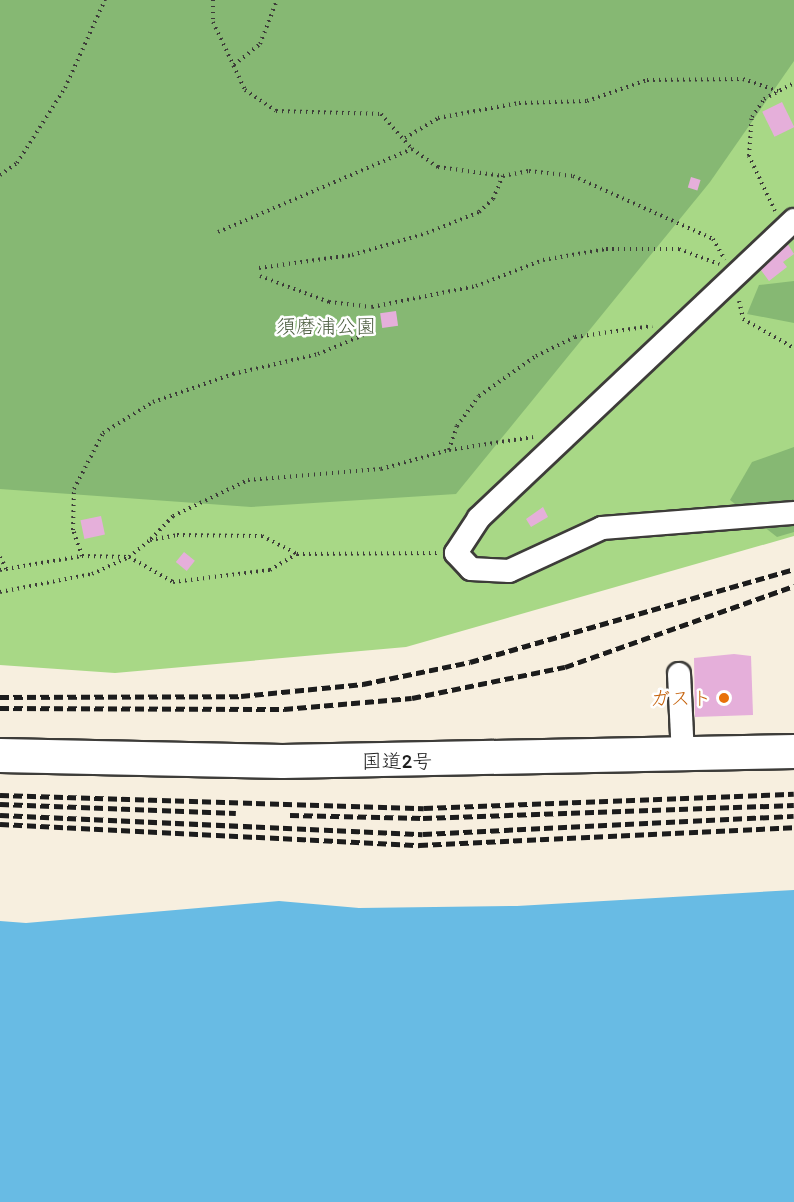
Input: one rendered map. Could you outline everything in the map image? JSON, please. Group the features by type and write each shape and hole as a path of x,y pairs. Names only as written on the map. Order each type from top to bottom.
{"highway":[{"name":"国道2号","path":"0,755 294,761 794,751"}],"lane":[{"path":"790,224 732,273 478,518 456,553 471,569 509,571 602,528 794,513"},
{"path":"679,674 684,754"}],"path":[{"path":"0,175 17,163 65,88 105,0"},
{"path":"213,0 213,22 245,90 276,111 381,114 405,138 412,149 438,167 502,176 529,171 573,176 713,239 732,273 743,319 794,348"},
{"path":"234,65 261,44 277,0"},
{"path":"405,138 438,118 519,103 587,101 647,80 743,79 778,91"},
{"path":"790,224 764,195 749,156 752,117 778,91 794,83"},
{"path":"218,232 412,149"},
{"path":"259,268 352,255 427,233 479,212 493,199 502,176"},
{"path":"260,276 329,302 372,307 476,286 543,260 606,249 679,249 709,257 732,273"},
{"path":"449,450 456,426 478,396 536,356 574,337 617,327 673,330"},
{"path":"82,556 73,530 74,489 103,433 153,402 234,374 318,354 373,331"},
{"path":"0,592 92,574 129,557 150,540 172,516 248,480 381,469 449,450 564,435"},
{"path":"150,540 262,536 297,554 456,553"},
{"path":"0,570 8,571 82,556 129,557 173,582 270,570 297,554"},
{"path":"0,557 8,571"}],"green space":[{"name":"須磨浦公園","path":"0,0 794,0 794,536 406,647 115,673 0,665"},
{"name":"須磨浦公園","path":"0,0 794,0 794,61 710,182 456,494 251,507 0,489"},
{"path":"794,281 794,323 747,314 759,285"},
{"path":"794,447 794,532 777,537 730,500 752,462"}],"water":[{"path":"794,890 794,1202 0,1202 0,921 26,923 279,901 359,908 517,906"}],"building":[{"path":"782,102 794,127 775,137 762,112"},
{"path":"691,177 701,180 697,190 688,188"},
{"path":"784,238 794,254 783,262 787,267 769,281 755,262"},
{"path":"396,311 398,326 382,328 380,313"},
{"path":"543,507 548,517 531,527 526,519"},
{"path":"101,516 105,535 84,539 80,520"},
{"path":"184,552 195,561 187,571 176,562"},
{"name":"ガスト","path":"734,654 751,656 753,715 695,717 694,658"}],"railway":[{"path":"0,697 241,696 363,684 470,662 794,569"},
{"path":"0,708 284,709 412,698 565,667 794,586"},
{"path":"0,795 424,808 794,794"},
{"path":"0,804 236,813"},
{"path":"290,815 423,818 794,805"},
{"path":"0,815 423,834 794,816"},
{"path":"0,824 419,845 794,827"}],"place":[{"name":"ガスト","path":"724,698"}]}
